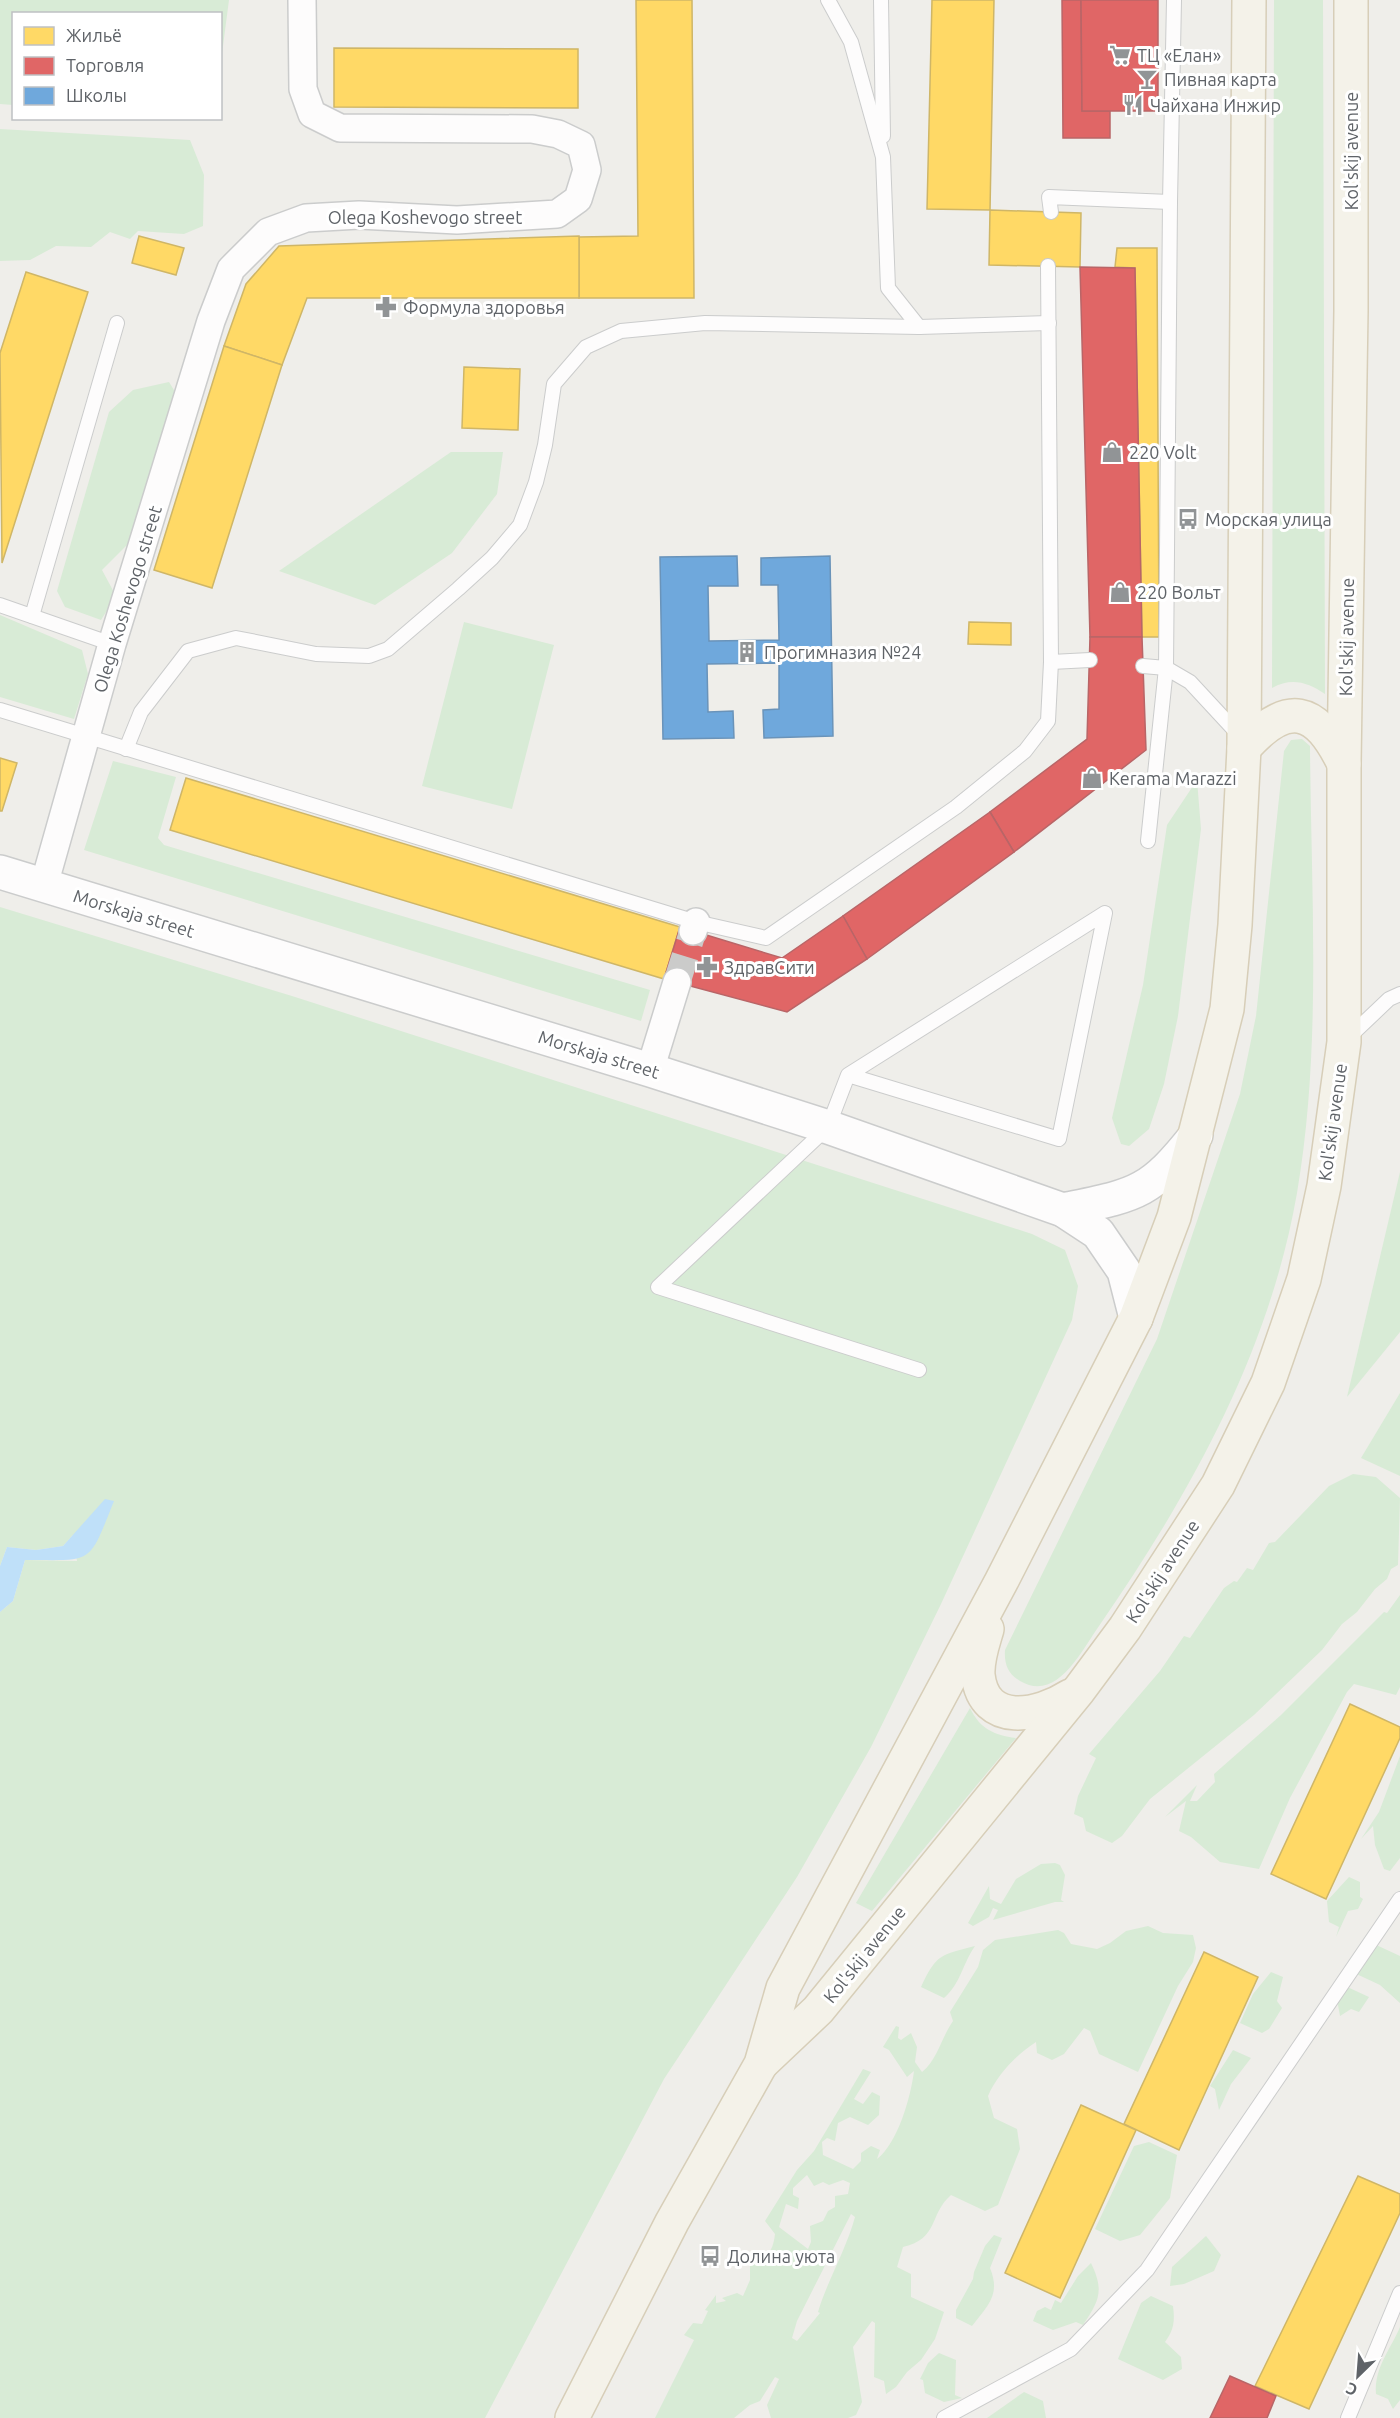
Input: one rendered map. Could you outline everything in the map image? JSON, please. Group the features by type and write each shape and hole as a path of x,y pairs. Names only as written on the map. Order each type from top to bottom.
{"main road":[{"name":"Kol'skij avenue","path":"572,2418 672,2222 761,2064 783,1988 1001,1582 1136,1318 1174,1217 1227,1009 1244,744 1249,0"},
{"name":"Kol'skij avenue","path":"761,2064 818,2010 1079,1690 1125,1628 1218,1485 1268,1383 1304,1279 1324,1186 1344,1042 1344,764 1351,311 1351,0"},
{"path":"1244,744 1262,728 1284,715 1306,718 1321,726 1333,741 1344,764"},
{"path":"1001,1582 980,1652 978,1675 986,1698 999,1708 1013,1714 1033,1713 1052,1707 1079,1690"}],"street":[{"name":"Olega Koshevogo street","path":"44,885 112,644 212,321 231,269 268,232 306,218 359,215 457,220 556,214 578,199 587,170 581,145 558,134 532,129 340,128 312,114 303,89 302,0"},
{"name":"Morskaja street","path":"0,872 650,1070 828,1127 1063,1210 1098,1233 1124,1271 1136,1318"},
{"path":"650,1070 677,982"},
{"path":"1063,1210 1134,1194 1158,1179 1196,1135"}],"lane":[{"path":"828,0 851,42 883,157"},
{"path":"881,0 883,157 888,288 919,327"},
{"path":"1148,842 1166,669 1174,0"},
{"path":"1050,212 1049,197 1170,202"},
{"path":"0,710 695,927 766,938 956,807 1024,751 1048,721 1051,662 1048,266"},
{"path":"32,616 117,322"},
{"path":"126,749 141,712 188,651 236,638 316,654 369,656 388,649 458,589 492,558 520,525 536,482 545,445 554,384 586,347 621,331 705,323 919,327 1049,323"},
{"path":"0,605 112,644"},
{"path":"1051,662 1090,660"},
{"path":"1143,666 1166,669 1190,682 1244,744"},
{"path":"848,1075 1059,1139 1105,913 848,1075 828,1127 658,1287 919,1370"},
{"path":"1344,1042 1389,999 1400,994"},
{"path":"944,2418 1071,2349 1147,2270 1400,1899"},
{"path":"1348,2418 1400,2294"}],"green space":[{"path":"0,0 229,0 222,53 222,12 12,12 12,105 0,104"},
{"path":"1274,0 1323,0 1325,694 1312,686 1299,682 1286,683 1272,688"},
{"path":"0,129 190,140 204,175 203,226 184,234 138,231 130,239 110,232 91,247 56,246 30,260 0,261"},
{"path":"169,382 180,400 128,544 102,570 116,596 101,620 65,607 57,591 109,412 133,390"},
{"path":"451,452 503,452 497,494 452,553 375,605 279,571"},
{"path":"0,615 82,650 88,674 74,719 0,697"},
{"path":"464,622 554,645 512,809 422,786"},
{"path":"1302,739 1310,746 1313,914 1312,1027 1305,1138 1297,1193 1284,1252 1267,1310 1246,1366 1222,1420 1164,1525 1076,1660 1057,1680 1046,1685 1033,1686 1020,1681 1010,1672 1005,1660 1005,1650 1157,1339 1240,1094 1256,1016 1284,751 1291,740"},
{"path":"113,761 176,777 158,838 164,845 650,990 641,1021 84,850"},
{"path":"1197,780 1201,829 1178,1016 1164,1084 1149,1129 1129,1146 1121,1144 1112,1118 1143,985 1167,825"},
{"path":"0,907 292,996 1032,1234 1065,1250 1078,1286 1072,1320 941,1604 871,1747 797,1877 664,2079 485,2418 0,2418 0,1612 13,1601 25,1560 77,1561 73,1535 63,1546 36,1550 7,1547 0,1566"},
{"path":"1400,1172 1400,1332 1347,1397"},
{"path":"1400,1393 1400,1476 1361,1458"},
{"path":"1353,1474 1376,1477 1400,1498 1398,1565 1391,1569 1387,1579 1375,1589 1357,1612 1342,1624 1322,1650 1254,1715 1150,1799 1122,1836 1112,1843 1086,1831 1083,1818 1074,1814 1078,1796 1096,1758 1089,1754 1160,1671 1184,1636 1190,1638 1224,1588 1234,1581 1237,1582 1247,1568 1253,1570 1269,1543 1275,1542 1329,1486"},
{"path":"1400,1595 1400,1687 1396,1695 1354,1684 1347,1692 1290,1798 1259,1869 1220,1862 1191,1837 1179,1831 1186,1801 1165,1817 1197,1785 1190,1801 1197,1801 1215,1782 1214,1774 1281,1715 1384,1612 1387,1613"},
{"path":"970,1708 978,1721 988,1730 1016,1738 872,1911 856,1903"},
{"path":"1400,1756 1400,1858 1390,1871 1384,1869 1375,1845 1373,1826 1361,1839 1379,1812"},
{"path":"1041,1864 1060,1865 1065,1875 1061,1900 1064,1902 1055,1902 993,1920 998,1910 993,1908 989,1917 973,1926 968,1923 989,1886 990,1899 1001,1904 1016,1879"},
{"path":"1349,1877 1360,1882 1360,1897 1363,1899 1358,1909 1348,1911 1336,1937 1339,1927 1329,1922 1327,1901"},
{"path":"1148,1926 1163,1933 1193,1935 1196,1948 1193,1962 1178,1986 1138,2072 1099,2054 1090,2031 1084,2028 1064,2054 1052,2060 1037,2053 1036,2042 1002,2073 988,2096 994,2118 1017,2129 1020,2149 998,2205 985,2211 951,2195 944,2202 923,2238 903,2247 897,2267 911,2274 911,2297 944,2312 935,2339 921,2360 907,2372 896,2387 886,2394 884,2381 874,2377 875,2323 872,2321 853,2347 862,2402 856,2415 848,2418 771,2418 767,2405 779,2379 775,2377 760,2401 750,2405 734,2418 655,2418 694,2340 684,2335 693,2323 702,2324 708,2311 705,2310 716,2295 716,2303 726,2301 722,2298 737,2293 743,2296 750,2280 750,2264 765,2257 773,2245 775,2234 765,2221 797,2170 814,2151 863,2069 871,2072 854,2099 863,2104 872,2092 880,2096 879,2115 868,2125 850,2117 838,2123 835,2141 827,2138 822,2142 823,2155 853,2169 861,2161 861,2153 871,2146 880,2150 877,2159 891,2142 907,2106 914,2071 907,2077 889,2050 883,2047 896,2026 899,2027 898,2038 901,2040 911,2033 917,2047 915,2062 922,2072 936,2055 953,2021 950,2012 978,1967 983,1950 995,1940 1058,1930 1064,1933 1071,1944 1097,1949 1126,1931","holes":["807,2175 814,2186 823,2182 829,2185 843,2180 850,2183 848,2194 835,2196 835,2207 828,2211 823,2221 810,2226 811,2242 808,2249 779,2227 786,2204 798,2209 799,2198 793,2195 793,2188","851,2214 855,2217 822,2300 818,2312 820,2313 797,2341 792,2338 797,2321"]},
{"path":"1372,1943 1400,1956 1400,2003 1380,1985 1350,1971"},
{"path":"975,1946 958,1980 944,1998 921,1987 931,1968 941,1957"},
{"path":"1271,1972 1283,1977 1277,2001 1282,2008 1269,2029 1262,2033 1240,2023 1253,1994"},
{"path":"1343,1985 1369,1997 1359,2012 1351,2009 1340,2016 1336,1994"},
{"path":"1233,2050 1251,2058 1231,2084 1219,2110 1215,2089 1210,2086"},
{"path":"1149,2142 1177,2155 1170,2198 1140,2235 1120,2241 1095,2229 1134,2146"},
{"path":"994,2235 1002,2238 990,2268 993,2277 993,2293 988,2306 972,2326 956,2318 956,2310 973,2279 985,2246"},
{"path":"1206,2236 1221,2255 1214,2271 1184,2284 1170,2286 1172,2267"},
{"path":"1091,2263 1099,2288 1093,2309 1083,2325 1076,2322 1053,2330 1033,2321 1037,2311 1045,2307 1051,2310 1055,2300 1061,2303 1078,2276"},
{"path":"1151,2296 1173,2306 1173,2325 1165,2342 1181,2357 1182,2369 1163,2380 1118,2359 1141,2303"},
{"path":"1400,2327 1400,2400 1393,2409 1388,2399 1376,2394 1376,2384 1380,2367"},
{"path":"939,2353 956,2360 955,2395 962,2398 944,2402 925,2393 923,2380 920,2379 928,2363"},
{"path":"1024,2392 1043,2401 1046,2418 987,2418"}],"water":[{"path":"105,1499 114,1501 93,1548 86,1555 77,1558 25,1560 13,1601 0,1612 0,1566 7,1547 36,1550 63,1546"}],"building: Жильё":[{"path":"636,0 692,0 694,298 579,298 579,237 638,236"},
{"path":"932,0 994,0 990,210 927,209"},
{"path":"334,48 578,49 578,108 334,107"},
{"path":"990,210 1081,213 1080,267 989,265"},
{"path":"139,236 184,248 176,275 132,263"},
{"path":"579,236 579,298 307,298 282,365 224,346 246,284 279,246"},
{"path":"1117,248 1157,248 1159,637 1142,637 1135,268 1115,267"},
{"path":"26,272 88,292 2,563 0,353"},
{"path":"224,346 282,365 212,588 154,570"},
{"path":"464,367 520,369 518,430 462,428"},
{"path":"969,622 1011,623 1011,645 968,644"},
{"path":"0,758 17,763 2,811 0,811"},
{"path":"186,778 680,927 664,979 170,830"},
{"path":"1350,1704 1400,1727 1400,1738 1326,1899 1271,1874"},
{"path":"1204,1952 1258,1977 1179,2150 1124,2124"},
{"path":"1081,2105 1136,2130 1060,2298 1005,2273"},
{"path":"1358,2176 1400,2194 1400,2213 1309,2409 1255,2386"}],"building: Торговля":[{"path":"1062,0 1081,0 1082,111 1110,111 1110,138 1063,138"},
{"name":"ТЦ «Елан»","path":"1081,0 1158,0 1158,111 1082,111"},
{"path":"1080,267 1135,268 1142,637 1090,637"},
{"path":"1090,637 1142,637 1146,750 1014,852 990,812 1087,739"},
{"path":"990,812 1014,852 867,959 843,916"},
{"path":"843,916 867,959 787,1012 664,979 680,927 782,958"},
{"path":"1230,2376 1276,2396 1267,2418 1210,2418"}],"building: Школы":[{"name":"Прогимназия №24","path":"737,556 738,586 708,586 709,641 779,640 778,585 761,585 761,558 830,556 833,736 764,738 763,710 779,709 779,663 707,664 708,712 733,711 734,738 663,739 660,557"}],"tunnel":[{"path":"677,982 693,931"}],"place":[{"name":"ТЦ «Елан»","path":"1120,55"},
{"name":"Пивная карта","path":"1147,79"},
{"name":"Чайхана Инжир","path":"1133,105"},
{"name":"Формула здоровья","path":"386,307"},
{"name":"220 Volt","path":"1112,452"},
{"name":"Морская улица","path":"1188,519"},
{"name":"220 Вольт","path":"1120,592"},
{"name":"Прогимназия №24","path":"747,652"},
{"name":"Kerama Marazzi","path":"1092,778"},
{"name":"ЗдравСити","path":"707,967"},
{"name":"Долина уюта","path":"710,2256"}]}
